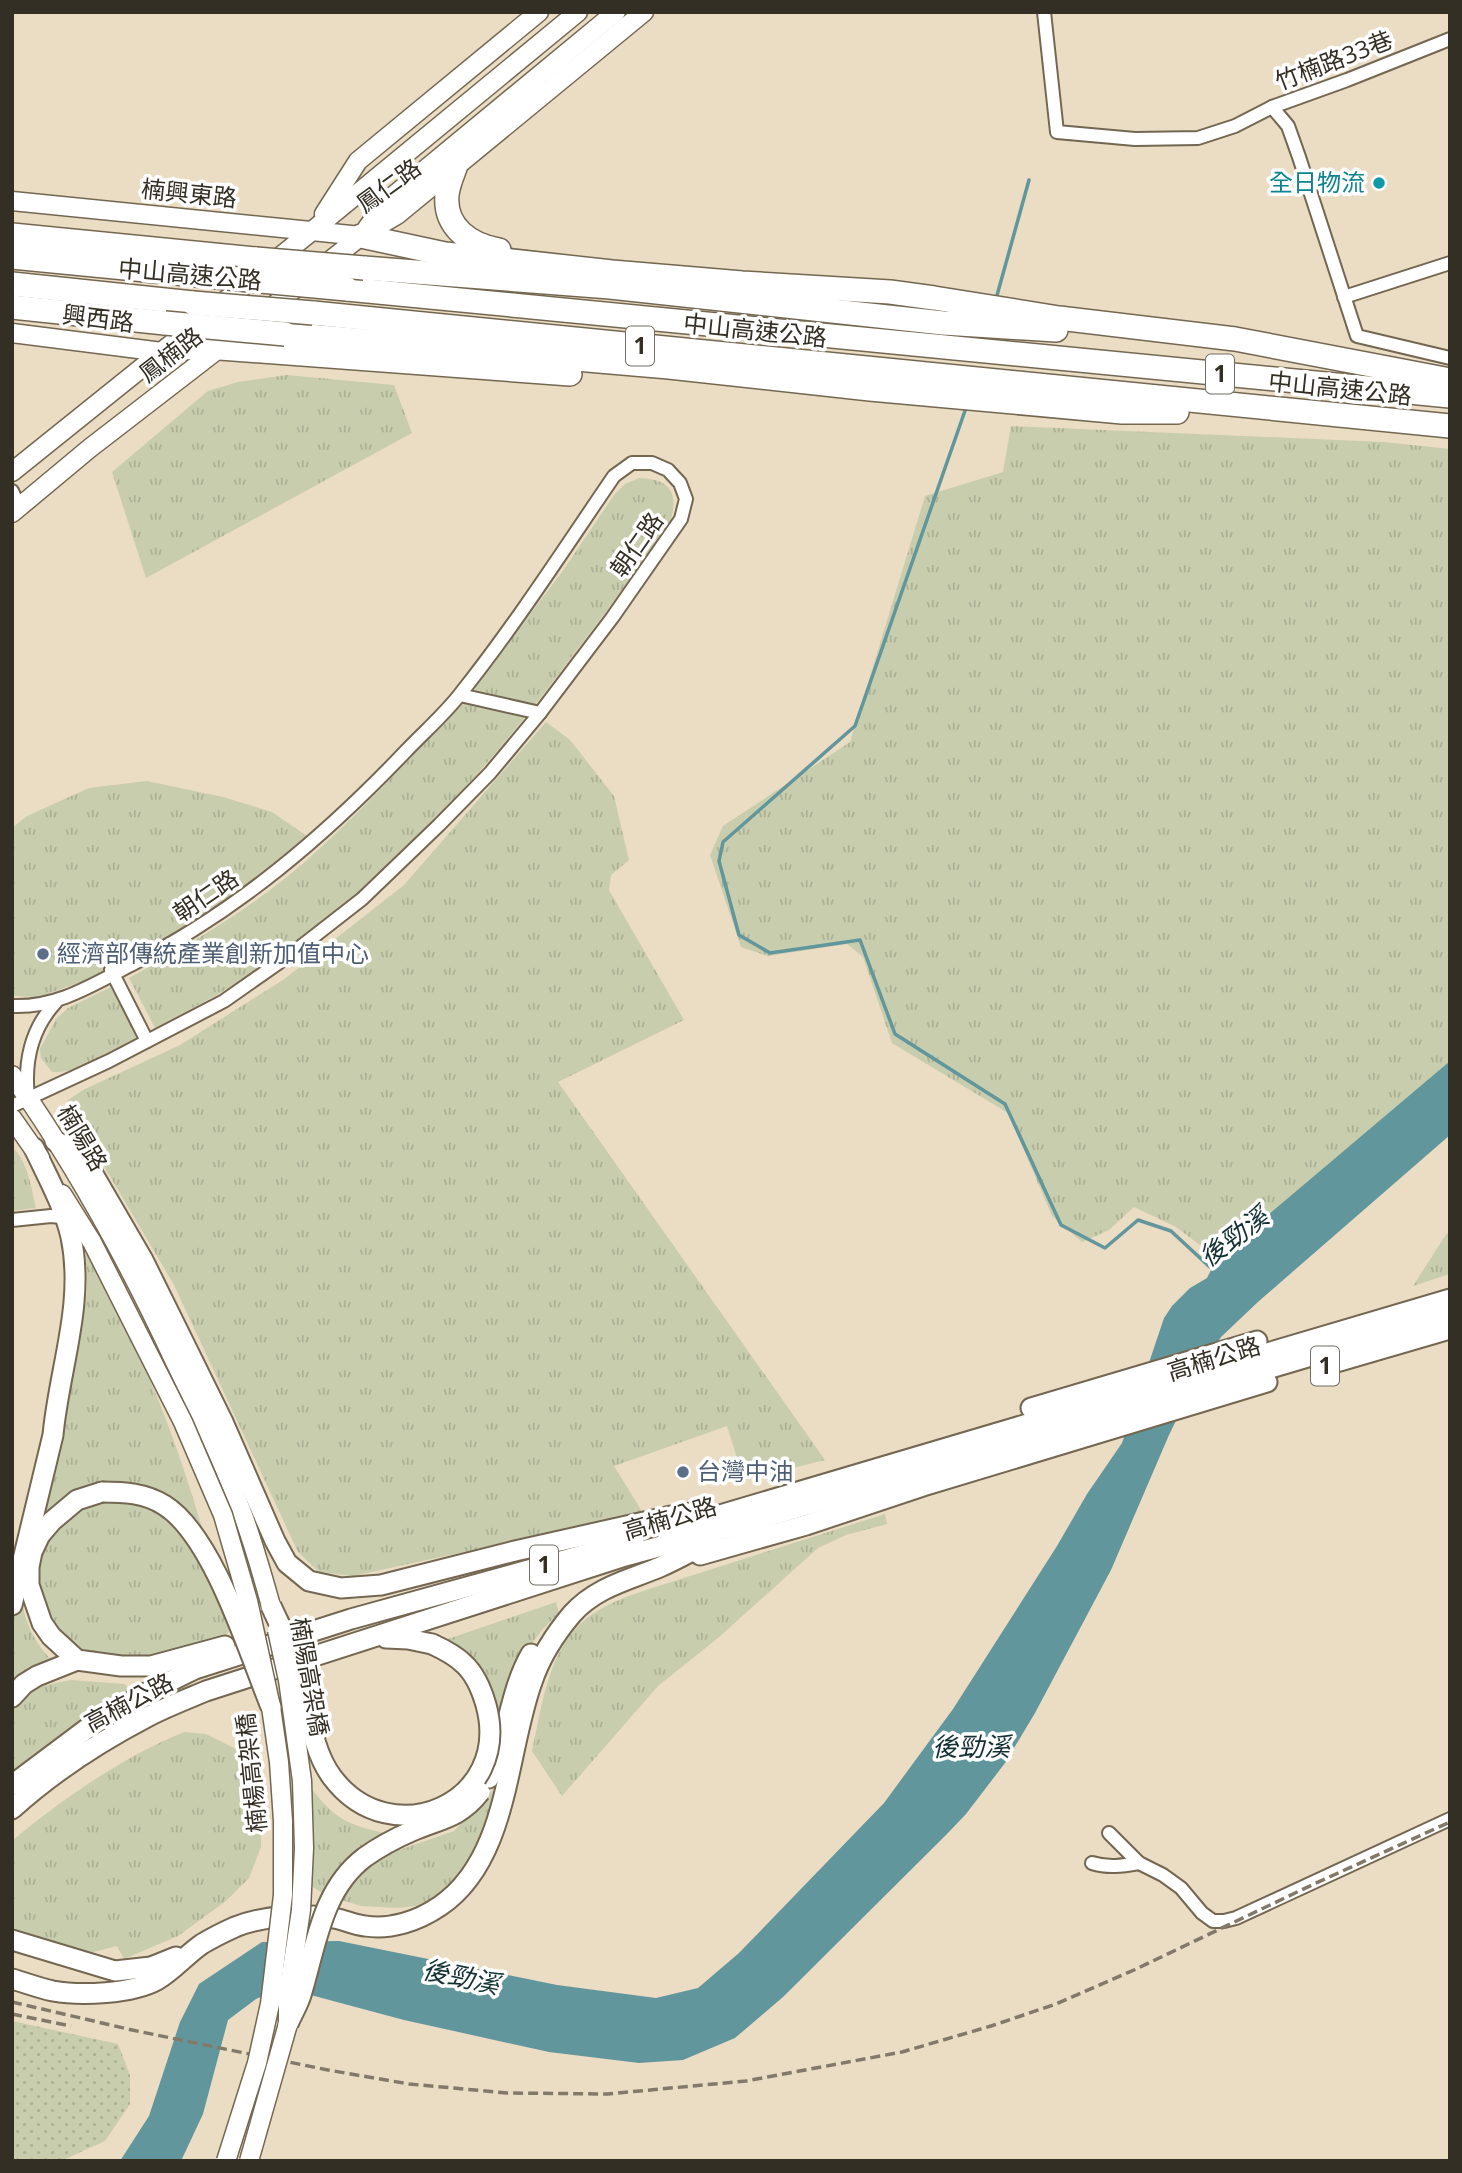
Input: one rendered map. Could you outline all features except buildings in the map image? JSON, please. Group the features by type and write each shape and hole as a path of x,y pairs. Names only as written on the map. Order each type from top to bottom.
{"highway":[{"path":"455,168 446,202 453,223 466,239 486,248 612,272"},
{"path":"12,235 256,259 1167,332 1235,339 1450,380"},
{"path":"361,236 445,254 612,272 890,292 991,317"},
{"name":"中山高速公路","path":"12,257 1450,396"},
{"name":"中山高速公路","path":"12,284 313,313 972,388 1122,412 1338,415 1450,426"},
{"path":"12,307 669,367 870,389"},
{"path":"220,348 682,382 870,389 972,388"}],"main road":[{"path":"55,1141 82,1155 143,1259 223,1422 275,1541 287,1563 309,1581 341,1588 382,1585 515,1551 673,1522 712,1511 754,1515"},
{"path":"12,1605 53,1435 55,1409 73,1317 75,1287 72,1218 34,1147"},
{"name":"高楠公路","path":"12,1809 19,1786 92,1725 148,1692 195,1669 291,1637 673,1522 754,1515 912,1489 1106,1408 1384,1306 1450,1285"},
{"name":"高楠公路","path":"19,1786 74,1761 147,1717 206,1691 349,1644 658,1557 811,1489 1106,1408 1215,1368 1450,1299"},
{"name":"高楠公路","path":"1215,1368 1450,1315"},
{"name":"高楠公路","path":"1106,1408 1200,1404 1450,1329"},
{"path":"12,1548 42,1434 55,1409"},
{"path":"77,1660 51,1636 42,1623 29,1585 32,1552 40,1535 52,1521 77,1500 102,1492 148,1497 165,1505 193,1532 205,1550 271,1707"},
{"path":"288,2024 300,1996 325,1912 350,1871 365,1857 396,1839 461,1811 475,1798 489,1778 498,1756 518,1680 542,1638 612,1584 658,1557 708,1543 754,1515"},
{"path":"271,1606 299,1672 315,1736 326,1767 337,1783 354,1800 384,1813 403,1816 444,1807 470,1787 482,1768 490,1726 482,1692 463,1663 432,1644 408,1639 374,1638"},
{"path":"12,1940 121,1971 158,1965 248,1923 289,1917 337,1919 365,1926 403,1924 426,1915 451,1898 468,1880 487,1846 501,1806 532,1683 550,1646 573,1613"},
{"path":"12,1697 24,1684 37,1676 77,1660 121,1666 151,1666 222,1647 291,1637"},
{"path":"12,1979 67,1993 128,1989 154,1982 202,1945"}],"street":[{"name":"鳳仁路","path":"312,231 358,161 539,12"},
{"name":"鳳仁路","path":"312,231 578,12"},
{"name":"鳳仁路","path":"361,236 387,201 616,12"},
{"name":"鳳仁路","path":"361,236 397,215 644,12"},
{"name":"竹楠路33巷","path":"1044,12 1057,132 1135,139 1198,138 1235,126 1272,107 1450,39"},
{"path":"1272,107 1288,126 1292,136 1357,336 1428,355 1450,358"},
{"name":"楠興東路","path":"12,201 361,236"},
{"name":"鳳楠路","path":"12,472 312,231"},
{"name":"鳳楠路","path":"15,508 361,236"},
{"path":"1344,297 1450,263"},
{"name":"興西路","path":"12,333 162,352 220,348"},
{"name":"朝仁路","path":"12,1006 56,1002 112,972 172,945 242,898 305,849 387,771 460,695 614,476 632,463 652,463 668,470 680,483 686,499 681,519 612,618 540,713 490,773 362,899 294,952 224,1001 20,1102"},
{"path":"12,491 15,508"},
{"path":"460,695 540,713"},
{"path":"112,972 147,1041"},
{"path":"20,1102 36,1030 56,1002"},
{"name":"楠陽路","path":"12,1075 20,1102 55,1141 108,1229"},
{"name":"楠陽路","path":"12,1118 34,1147"},
{"path":"12,1220 51,1216 72,1218"},
{"name":"楠楊高架橋","path":"72,1218 92,1242 183,1422 223,1515 248,1601 271,1707 279,1762 283,1821 283,1895 270,2004 257,2063 226,2161"},
{"name":"楠陽高架橋","path":"108,1229 142,1291 214,1445 242,1512 271,1606 288,1680 302,1781 302,1910 288,1996 288,2024 249,2161"},
{"path":"1109,1833 1139,1863 1181,1888 1202,1913 1213,1921 1224,1921 1236,1918 1450,1819"},
{"path":"1092,1863 1122,1866 1139,1863"}],"green space":[{"path":"287,375 394,385 412,433 146,578 112,472 208,391 238,382"},
{"path":"1011,426 1384,442 1450,449 1450,1061 1217,1258 1176,1227 1134,1207 1109,1230 1082,1242 1052,1216 1008,1113 892,1043 863,957 847,944 768,956 741,947 710,855 723,826 850,742 925,496 1003,472"},
{"path":"639,478 659,481 670,490 673,496 673,512 670,523 535,705 473,689 562,572 614,495 625,484"},
{"path":"463,701 526,716 435,820 335,914 248,976 155,1028 129,978 221,924 286,878 367,803"},
{"path":"546,722 570,740 614,796 629,860 611,875 609,890 684,1020 558,1082 825,1460 744,1480 727,1426 614,1466 643,1513 353,1576 319,1572 298,1552 174,1285 95,1151 65,1128 63,1112 68,1100 83,1090 180,1045 283,980 404,885"},
{"name":"經濟部傳統產業創新加值中心","path":"147,781 223,797 272,812 307,836 241,891 168,938 84,981 38,997 12,996 12,828 27,816 89,788"},
{"path":"113,986 138,1037 86,1065 63,1072 52,1072 41,1058 40,1049 56,1019 68,1008"},
{"path":"12,1147 25,1167 36,1208 12,1211"},
{"path":"1450,1230 1450,1274 1413,1286 1445,1236"},
{"path":"86,1253 106,1288 158,1398 198,1513 229,1631 225,1638 149,1659 86,1654 73,1648 53,1628 38,1600 36,1558 87,1293"},
{"path":"885,1514 887,1524 846,1535 818,1548 718,1638 658,1686 562,1796 532,1751 555,1662 563,1645 587,1618 608,1605 638,1593"},
{"path":"19,1583 28,1625 52,1661 12,1690 12,1617"},
{"path":"556,1602 559,1613 520,1659 492,1756 493,1714 442,1641"},
{"path":"71,1680 125,1684 129,1692 12,1777 12,1714 17,1703 38,1688"},
{"path":"184,1732 206,1734 236,1749 252,1769 260,1805 261,1847 249,1878 226,1901 178,1936 124,1959 117,1946 93,1952 12,1934 12,1841 94,1780 139,1753"},
{"path":"502,1780 484,1841 471,1865 431,1904 398,1908 361,1906 338,1899 355,1879 382,1856 454,1831"},
{"path":"306,1781 325,1804 342,1818 392,1835 324,1894 308,1884"},
{"path":"12,2021 118,2044 130,2075 130,2104 105,2141 61,2161 12,2161"}],"water":[{"name":"後勁溪","path":"1450,1061 1450,1135 1221,1337 1169,1435 1111,1570 1035,1713 1005,1763 966,1814 946,1835 783,1997 735,2038 683,2060 639,2063 549,2052 280,1989 256,1999 228,2020 203,2114 181,2161 120,2161 149,2116 180,2022 199,1984 262,1942 339,1941 557,1985 656,1998 698,1988 739,1953 884,1803 953,1709 1087,1494 1122,1443 1164,1318 1172,1306 1190,1288 1207,1278 1217,1258"}],"waterway":[{"path":"996,299 1029,180"},
{"path":"967,405 855,726 723,842 719,861 739,935 770,953 860,940 895,1034 1005,1104 1061,1225 1105,1248 1138,1220 1171,1231 1213,1270"}],"railway":[{"path":"12,2002 132,2030 409,2084 507,2093 607,2094 746,2081 902,2052 1056,2004 1450,1822"},
{"path":"12,2014 71,2026"}],"place":[{"name":"全日物流","path":"1379,183"},
{"name":"經濟部傳統產業創新加值中心","path":"43,954"},
{"name":"台灣中油","path":"683,1472"}]}
